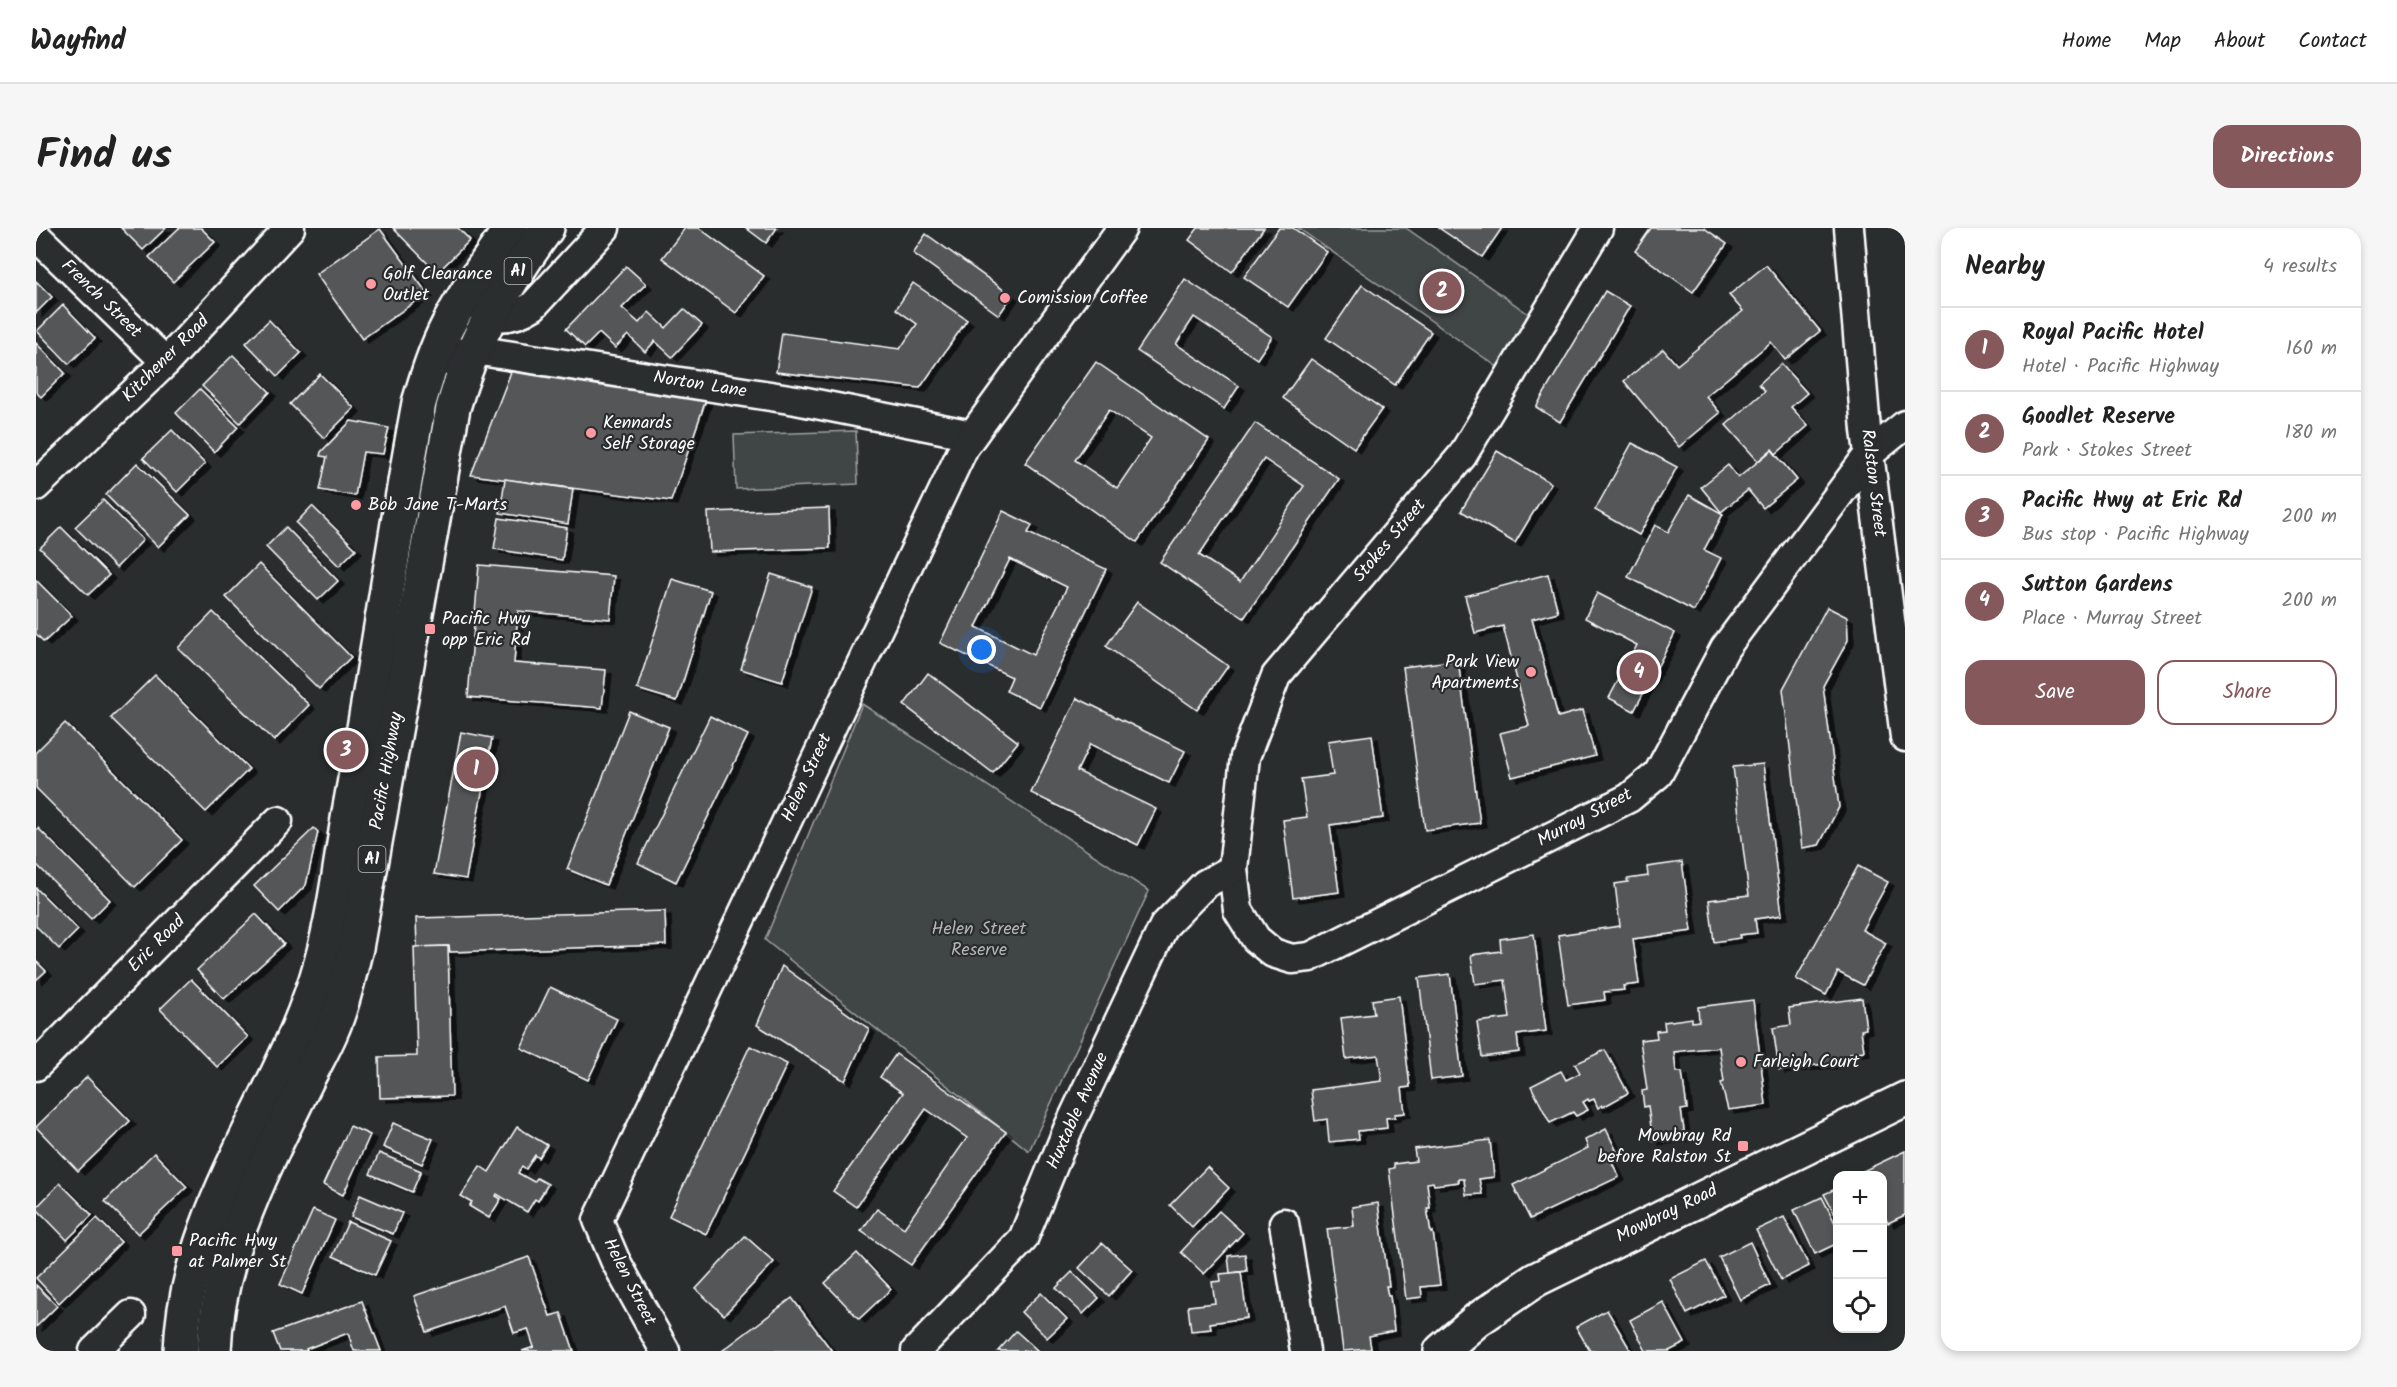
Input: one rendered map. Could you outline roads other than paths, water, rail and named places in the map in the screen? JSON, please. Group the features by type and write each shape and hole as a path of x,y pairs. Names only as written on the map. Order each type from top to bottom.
{"main road":[{"name":"Pacific Highway","path":"181,1351 185,1304 197,1253 212,1213 298,1026 321,961 362,743 419,402 430,366 448,324 510,228"},
{"name":"Pacific Highway","path":"214,1351 217,1307 226,1266 285,1126 333,1027 356,948 453,408 462,376 491,315 547,228"},
{"name":"Mowbray Road","path":"1441,1351 1477,1320 1535,1280 1905,1099"}],"street":[{"name":"Kitchener Road","path":"36,486 166,362 290,228"},
{"path":"473,283 477,302 483,311 491,315 509,317 518,315 533,306 605,228"},
{"name":"Helen Street","path":"665,1351 615,1260 598,1220 964,447 1122,228"},
{"name":"Stokes Street","path":"1233,870 1245,757 1276,676 1462,456 1598,228"},
{"name":"Ralston Street","path":"1849,228 1869,454 1903,700 1905,737"},
{"name":"French Street","path":"36,236 166,362"},
{"name":"Norton Lane","path":"430,366 474,350 796,400 972,435"},
{"name":"Murray Street","path":"1233,870 1238,910 1256,939 1273,953 1292,959 1310,957 1629,798 1658,774 1725,648 1869,454 1905,425"},
{"name":"Eric Road","path":"36,1066 278,821"},
{"name":"Huxtable Avenue","path":"916,1351 1023,1239 1068,1129 1164,926 1205,884 1233,870"},
{"path":"1284,1223 1305,1351"},
{"path":"94,1351 131,1315"}],"place":[{"name":"Golf Clearance Outlet","path":"371,284"},
{"name":"Goodlet Reserve","path":"1442,291"},
{"name":"Comission Coffee","path":"1005,298"},
{"name":"Kennards Self Storage","path":"591,433"},
{"name":"Bob Jane T-Marts","path":"356,505"},
{"name":"Pacific Hwy opp Eric Rd","path":"430,629"},
{"name":"Park View Apartments","path":"1531,672"},
{"name":"Sutton Gardens","path":"1639,672"},
{"name":"Pacific Hwy at Eric Rd","path":"346,750"},
{"name":"Royal Pacific Hotel","path":"476,769"},
{"name":"Farleigh Court","path":"1741,1062"},
{"name":"Mowbray Rd before Ralston St","path":"1743,1146"},
{"name":"Pacific Hwy at Palmer St","path":"177,1251"}],"park label":[{"name":"Helen Street Reserve","path":"979,939"}]}
